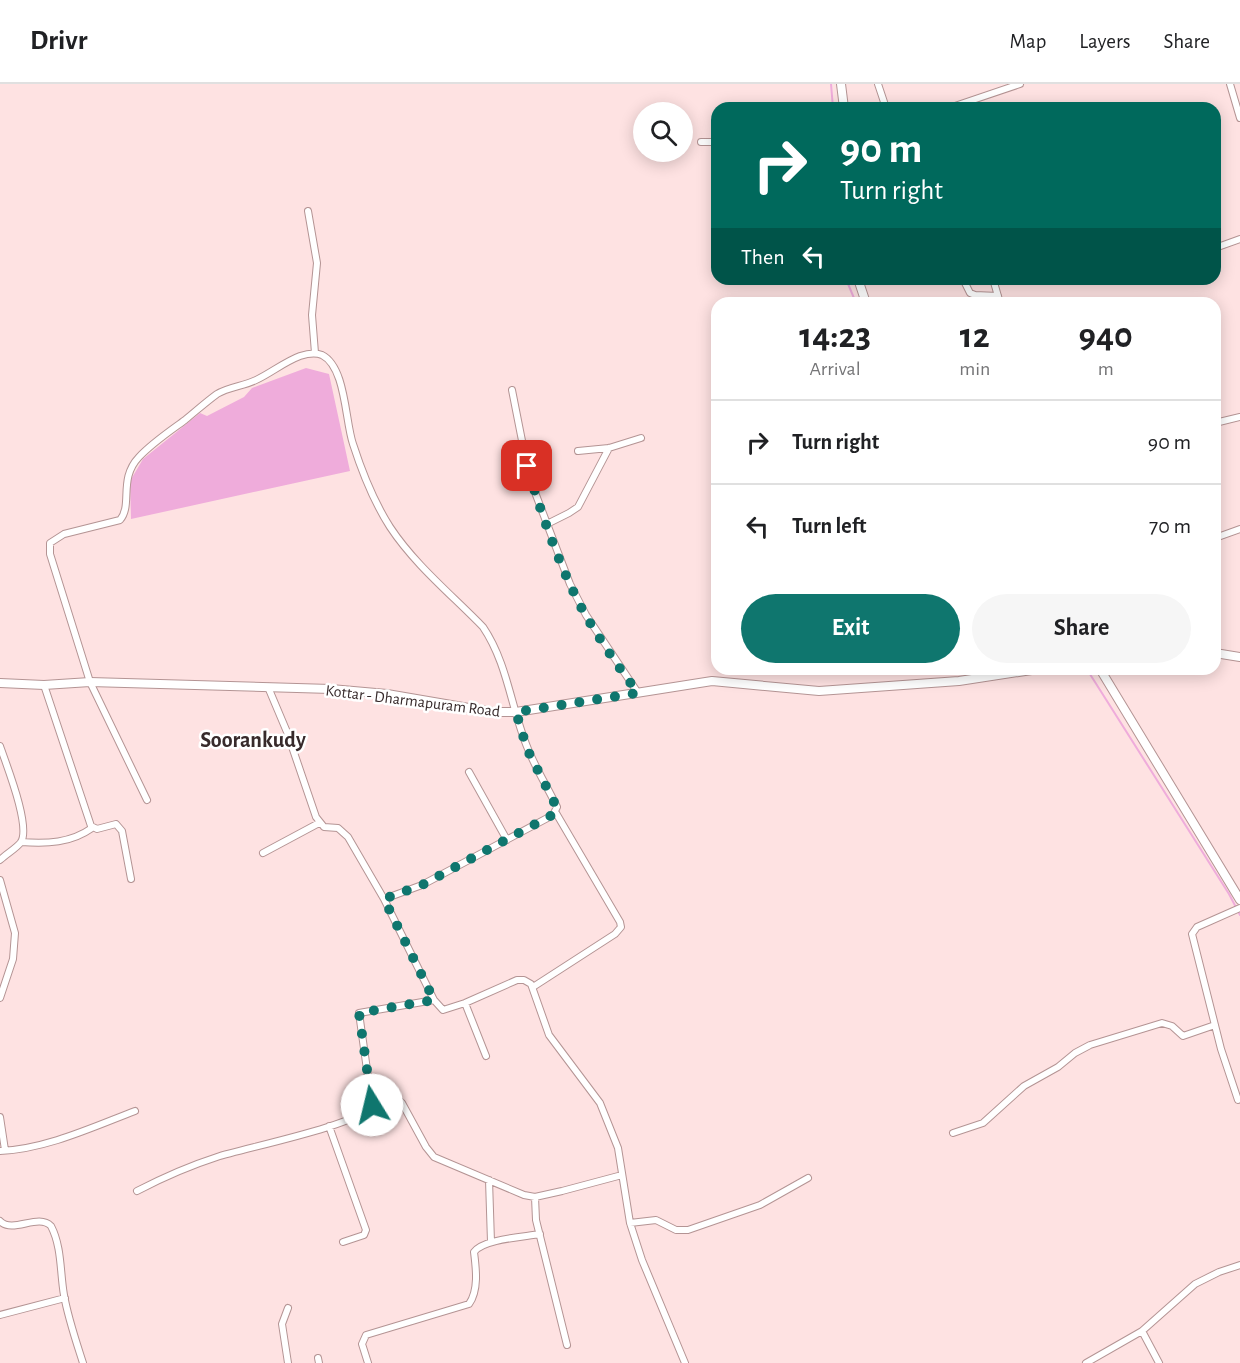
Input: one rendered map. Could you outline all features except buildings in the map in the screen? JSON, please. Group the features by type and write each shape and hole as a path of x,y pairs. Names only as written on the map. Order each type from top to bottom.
{"main road":[{"path":"841,84 843,102"},
{"path":"1221,654 1240,657"},
{"name":"Kottar - Dharmapuram Road","path":"0,683 44,685 90,682 331,689 387,694 492,712 516,712 712,681 819,691 958,681 998,675"},
{"path":"1104,675 1240,900"}],"street":[{"path":"878,84 884,102"},
{"path":"967,102 1020,84"},
{"path":"1230,84 1240,118"},
{"path":"701,142 711,142"},
{"path":"308,211 317,263 312,315 315,354"},
{"path":"1221,246 1240,239"},
{"path":"966,285 970,293 975,295 998,296 995,285"},
{"path":"147,800 90,682 50,554 50,543 64,534 120,520 125,511 129,471 134,463 152,445 219,393 253,381 300,356 315,354 322,356 330,362 338,376 352,441 364,475 390,527 424,569 483,627 498,656 527,749 556,806 556,813 620,922 621,927 615,934 533,987"},
{"path":"512,390 527,466 570,584 586,615 638,693"},
{"path":"1221,422 1240,417"},
{"path":"578,451 609,448 641,438"},
{"path":"547,524 578,507 609,448"},
{"path":"1221,536 1240,529"},
{"path":"44,685 92,828"},
{"path":"268,687 287,732 319,823 324,827 338,828 344,832 384,899 434,1000 443,1010 517,980 524,980 533,987 549,1035 600,1102 618,1148 630,1222 642,1260 685,1363"},
{"path":"0,746 20,808 24,834 21,842 0,860"},
{"path":"469,772 507,840"},
{"path":"384,899 422,885 556,813"},
{"path":"263,853 319,823"},
{"path":"21,842 49,844 83,834 92,828 97,829 116,824 122,831 131,879"},
{"path":"0,880 15,933 13,959 0,998"},
{"path":"1238,909 1197,927 1192,933 1215,1025 1238,1100"},
{"path":"372,1105 359,1013 434,1000"},
{"path":"465,1003 486,1056"},
{"path":"953,1133 983,1123 1024,1086 1090,1045 1162,1023 1172,1026 1183,1036 1215,1025"},
{"path":"137,1191 160,1179 217,1157 258,1147 363,1114 372,1105 388,1098 397,1098 402,1103 430,1154 441,1161 524,1195 535,1197 622,1174"},
{"path":"0,1117 3,1151 19,1150 71,1135 135,1112"},
{"path":"329,1126 366,1232 363,1236 343,1242"},
{"path":"630,1222 656,1220 676,1230 688,1230 760,1205 808,1178"},
{"path":"489,1180 491,1242"},
{"path":"535,1197 540,1234 567,1345"},
{"path":"0,1221 7,1226 43,1221 51,1226 60,1256 65,1298 83,1363"},
{"path":"368,1363 362,1344 366,1335 469,1304 473,1296 476,1270 475,1250 491,1242 540,1234"},
{"path":"1086,1363 1142,1331 1195,1284 1240,1265"},
{"path":"0,1316 65,1298"},
{"path":"288,1308 282,1323 288,1363"},
{"path":"1142,1331 1159,1363"}],"shaded area":[{"path":"306,368 329,374 350,471 131,519 130,481 143,459 200,413 207,416 244,397 252,388"}],"waterway":[{"path":"831,84 832,102"},
{"path":"848,285 854,297"},
{"path":"1091,675 1240,915"}],"district":[{"name":"Soorankudy","path":"253,739"}],"route":[{"path":"372,1105 359,1013 434,1000 384,899 422,885 556,813 556,806 527,749 516,712 638,693 618,667 570,584 527,466"}]}
